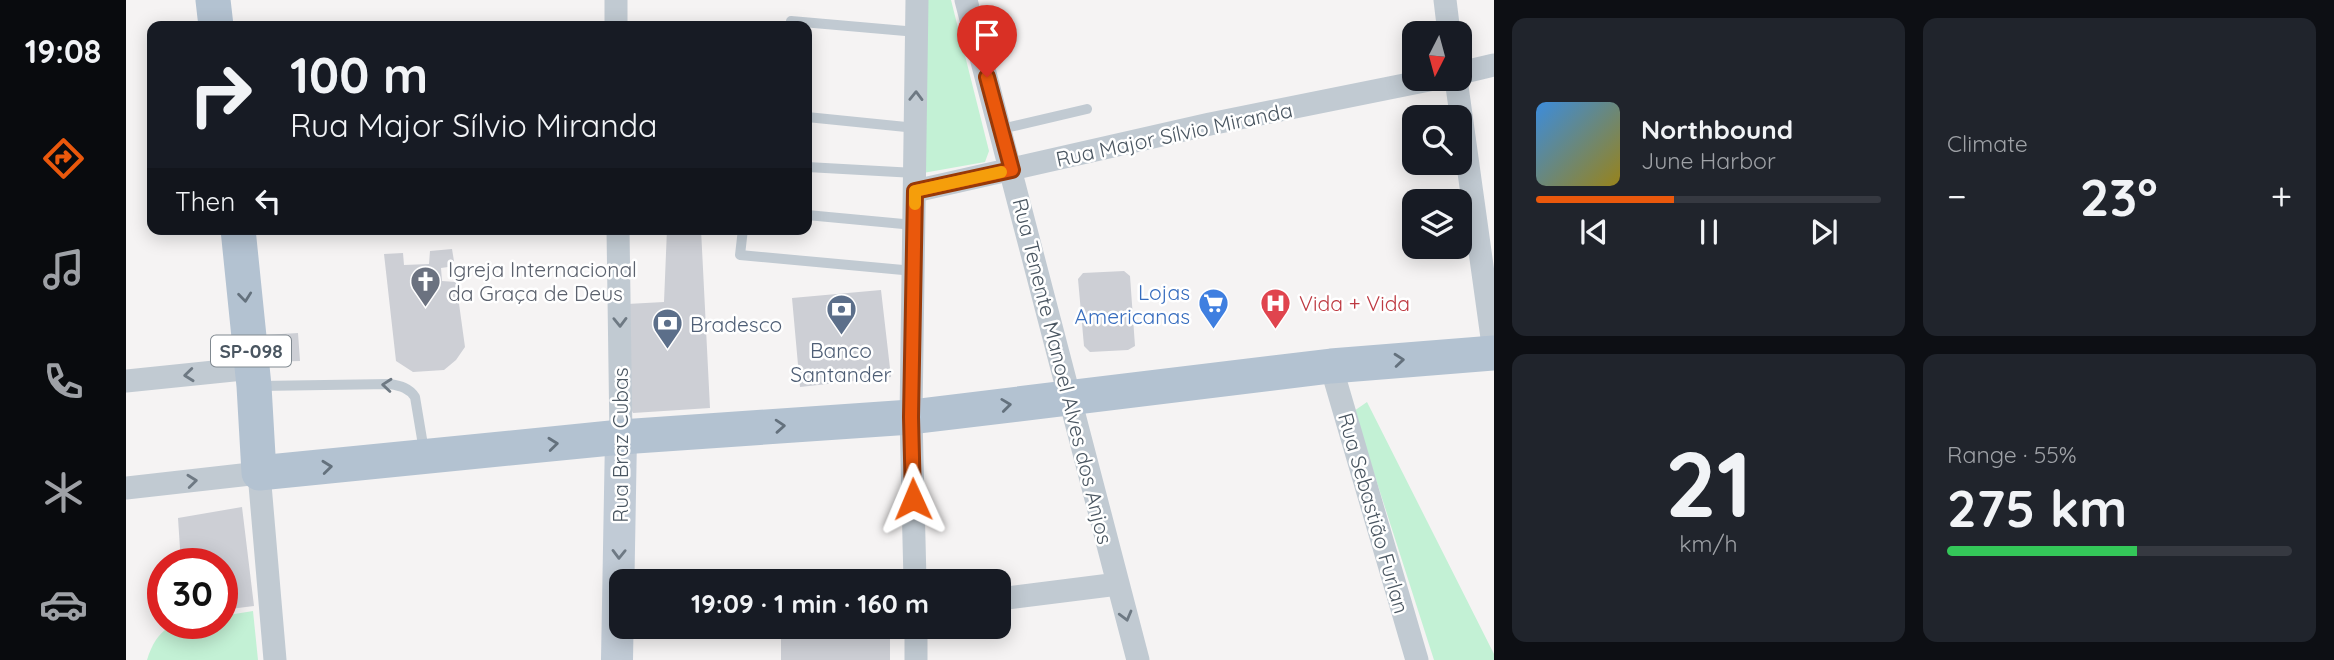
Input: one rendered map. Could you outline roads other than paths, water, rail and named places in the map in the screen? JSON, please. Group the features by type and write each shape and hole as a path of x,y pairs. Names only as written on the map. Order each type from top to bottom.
{"main road":[{"path":"214,0 216,21"},
{"name":"SP-098","path":"239,235 253,377 259,473"},
{"path":"259,473 621,437 911,417 1331,366 1494,353"},
{"name":"Rua Braz Cubas","path":"617,660 621,437"}],"street":[{"path":"616,0 616,21"},
{"path":"915,569 911,417 917,0"},
{"name":"Rua Tenente Manoel Alves dos Anjos","path":"966,0 1138,660"},
{"path":"1444,0 1447,21"},
{"path":"1472,70 1494,65"},
{"name":"Rua Major Sílvio Miranda","path":"915,182 1012,170 1210,124 1402,85"},
{"path":"1458,91 1494,353"},
{"name":"Rua Braz Cubas","path":"618,235 621,437"},
{"name":"Rua Sebastião Furlan","path":"1331,366 1417,660"},
{"path":"126,381 253,377"},
{"path":"126,488 259,473"},
{"name":"SP-098","path":"259,473 275,660"},
{"path":"1011,597 1118,584"},
{"path":"916,639 916,660"}],"lane":[{"path":"812,23 917,32"},
{"path":"1001,129 1087,109"},
{"path":"812,118 916,128"},
{"path":"812,168 915,182"},
{"path":"812,215 914,225"},
{"path":"742,235 740,255 914,271"},
{"path":"253,377 390,384 410,390 415,397 425,457"}],"place":[{"name":"Igreja Internacional da Graça de Deus","path":"425,308"},
{"name":"Vida + Vida","path":"1276,330"},
{"name":"Lojas Americanas","path":"1213,331"},
{"name":"Banco Santander","path":"841,337"},
{"name":"Bradesco","path":"667,351"}]}
